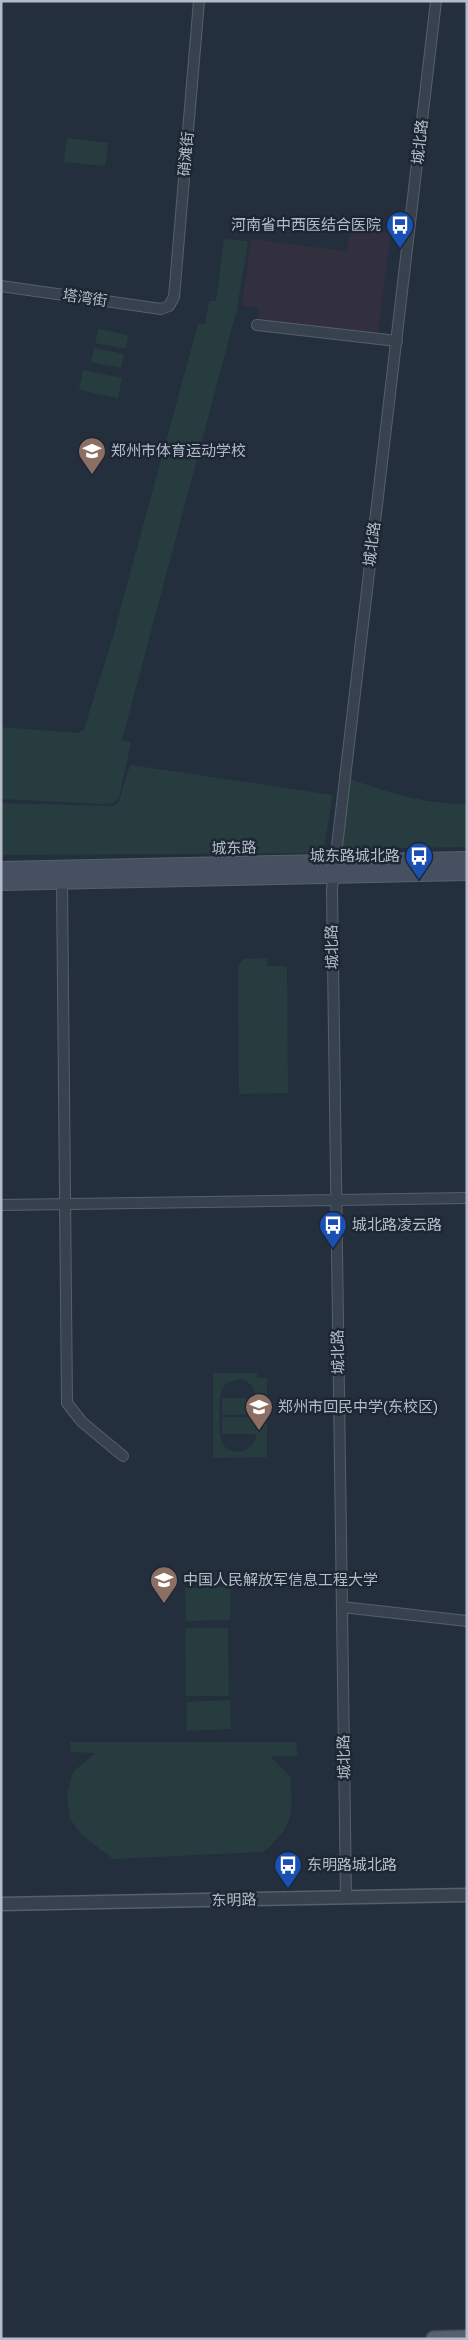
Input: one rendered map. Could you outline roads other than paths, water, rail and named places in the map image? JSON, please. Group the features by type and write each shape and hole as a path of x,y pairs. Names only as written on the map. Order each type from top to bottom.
{"main road":[{"name":"城东路","path":"1,868 467,859"},
{"name":"城东路","path":"1,883 467,873"},
{"path":"434,2339 467,2338"}],"street":[{"name":"硝滩街","path":"169,306 174,297 199,1"},
{"name":"城北路","path":"346,1898 332,876 397,342 436,1"},
{"name":"塔湾街","path":"1,286 161,309 169,306"},
{"path":"257,325 397,342"},
{"path":"62,882 67,1403 82,1422 123,1456"},
{"path":"1,1205 467,1198"},
{"path":"342,1608 371,1609 467,1621"},
{"name":"东明路","path":"1,1904 467,1894"}],"place":[{"name":"河南省中西医结合医院","path":"400,249"},
{"name":"郑州市体育运动学校","path":"92,475"},
{"name":"城东路城北路","path":"419,880"},
{"name":"城北路凌云路","path":"333,1249"},
{"name":"郑州市回民中学(东校区)","path":"259,1431"},
{"name":"中国人民解放军信息工程大学","path":"164,1604"},
{"name":"东明路城北路","path":"288,1889"}]}
